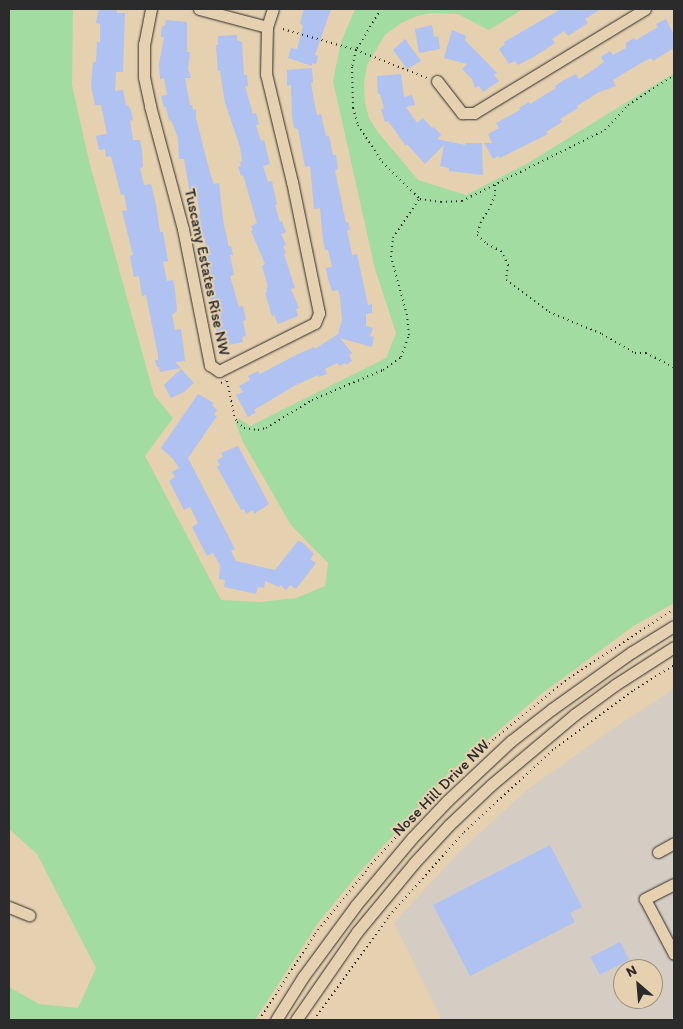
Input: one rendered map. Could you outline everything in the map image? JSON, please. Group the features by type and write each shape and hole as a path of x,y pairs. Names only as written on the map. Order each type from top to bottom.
{"street":[{"name":"Tuscany Estates Rise NW","path":"150,9 144,44 144,77 183,229 210,365 219,371 315,323 319,313 292,182 266,74 267,27 273,9"},
{"path":"199,9 267,27"},
{"path":"438,81 462,113 474,113 645,9"},
{"name":"Nose Hill Drive NW","path":"276,1020 303,976 356,905 412,838 447,802 511,742 552,709 624,657 674,626"},
{"name":"Nose Hill Drive NW","path":"296,1020 368,918 449,825 498,779 574,715 615,685 674,647"},
{"path":"658,852 674,843"},
{"path":"674,884 645,899 674,954"},
{"path":"9,907 29,915"}],"path":[{"path":"381,9 356,50 352,67 352,89 358,125 382,162 420,199 441,202 462,201 605,130 628,105 674,76"},
{"path":"283,29 356,50 438,81"},
{"path":"496,184 495,195 481,222 477,235 486,244 501,251 508,265 506,280 549,312 602,334 635,353 646,353 674,367"},
{"path":"221,383 227,382 237,422 251,431 258,430 266,428 312,400 383,370 401,357 410,335 407,315 391,257 393,238 420,199"},
{"path":"314,1020 389,916 464,832 555,748 634,690 674,665"}],"shaded area":[{"path":"674,689 674,1020 442,1020 394,923 459,852 527,790 614,728"}],"green space":[{"path":"9,9 73,9 72,85 89,161 154,395 173,418 145,456 221,600 261,602 296,598 325,586 328,563 291,525 243,442 236,424 238,418 250,426 386,358 396,333 375,269 333,81 341,42 355,9 523,9 489,30 458,14 431,13 417,16 401,23 385,35 367,65 364,84 365,103 369,118 377,131 418,180 466,195 528,163 674,73 674,603 632,627 540,695 448,774 359,873 318,923 255,1020 9,1020 9,987 39,1004 78,1008 96,968 37,854 9,829"}],"building":[{"path":"99,9 117,9 117,13 125,13 123,72 116,72 115,91 123,90 126,106 128,105 131,110 133,120 130,121 133,140 140,140 142,151 143,167 140,168 144,185 151,184 160,232 163,232 168,261 163,262 167,281 173,280 175,290 177,311 172,315 175,330 181,329 183,343 185,361 175,362 181,368 160,372 159,367 157,367 155,360 158,360 158,355 146,295 142,296 139,276 134,277 130,256 133,255 122,211 127,210 124,194 121,195 111,156 106,157 105,149 99,150 96,136 107,134 101,105 95,105 91,86 93,62 96,62 97,42 100,42 100,24 96,23"},
{"path":"304,9 331,9 315,55 318,56 316,64 312,63 312,66 288,58 291,48 297,49 303,26 300,23"},
{"path":"561,9 601,9 585,19 588,23 568,36 564,31 552,39 555,43 535,56 518,65 515,61 509,64 499,49 505,44 504,42"},
{"path":"666,19 674,35 674,48 653,61 651,58 641,63 613,80 616,86 599,92 577,106 578,108 560,119 562,122 546,132 548,134 500,158 498,156 493,159 484,143 492,143 488,134 499,128 496,123 520,110 519,108 529,102 530,104 556,88 555,86 564,80 576,74 579,79 604,62 601,57 610,51 613,55 626,48 626,43 634,38 636,40 658,27 656,24"},
{"path":"166,20 187,22 187,52 190,52 188,69 191,78 185,78 190,105 192,105 193,110 196,109 196,118 210,173 214,184 219,183 223,220 229,247 231,246 233,255 230,255 234,275 230,276 239,307 243,306 246,320 243,321 246,336 242,337 243,342 229,345 227,338 218,340 209,295 212,295 204,269 207,268 204,254 207,253 204,237 201,238 199,230 201,230 197,198 191,199 184,159 179,159 178,138 171,120 169,121 161,96 167,95 164,78 160,79 159,64 164,37 161,37 162,26 165,26"},
{"path":"432,25 434,37 438,36 440,49 419,53 415,29"},
{"path":"452,30 466,36 465,40 497,73 494,75 499,81 483,92 479,86 475,88 472,79 462,69 467,64 444,58"},
{"path":"237,35 237,40 242,42 244,75 247,75 248,86 245,86 253,114 256,113 259,124 256,125 261,141 264,140 270,164 263,166 268,182 272,181 277,205 275,205 280,222 282,221 286,232 281,234 286,245 283,246 286,253 284,254 295,288 291,289 299,308 296,309 298,316 278,324 274,315 272,316 265,293 268,287 262,266 265,264 251,231 253,230 251,226 257,223 243,175 241,176 238,167 241,166 240,162 242,161 240,147 225,103 220,71 218,71 216,45 218,45 218,36"},
{"path":"405,39 421,61 407,69 393,50"},
{"path":"312,68 313,83 311,83 317,115 321,114 326,136 329,136 333,155 336,155 338,169 335,170 346,223 348,222 350,230 347,230 352,255 357,254 368,305 372,304 372,313 366,314 366,326 373,328 370,336 374,337 372,347 340,338 352,353 349,355 352,361 340,366 337,363 325,369 327,374 319,377 318,375 294,386 254,410 256,412 248,417 236,395 243,392 239,386 250,380 248,376 258,371 260,374 296,355 314,347 315,349 338,334 342,320 338,290 332,291 328,279 326,268 332,267 328,250 325,250 320,208 314,209 310,166 305,167 298,129 294,128 292,117 291,85 287,86 287,70"},
{"path":"401,74 404,97 412,95 415,105 406,107 417,123 423,118 441,135 437,139 465,145 465,143 482,143 483,175 449,171 449,168 440,166 444,145 425,164 407,144 406,146 388,121 385,122 381,109 384,108 380,94 378,94 377,76"},
{"path":"181,369 194,383 184,392 171,398 164,385"},
{"path":"198,394 214,403 212,405 217,410 214,415 217,416 188,458 235,549 231,551 236,561 275,570 298,541 302,542 314,554 310,559 316,563 296,589 290,585 286,590 281,585 279,587 265,581 264,588 258,587 256,594 224,587 225,580 219,579 220,565 213,553 207,556 192,527 198,523 190,507 184,510 169,481 175,477 172,472 179,468 173,459 161,448"},
{"path":"238,446 269,504 254,514 253,510 246,514 244,509 241,510 217,467 220,465 217,460 223,457 221,453"},
{"path":"550,845 582,907 570,913 575,922 470,976 433,905"},
{"path":"620,942 629,959 613,959 613,968 600,975 591,957"}]}
